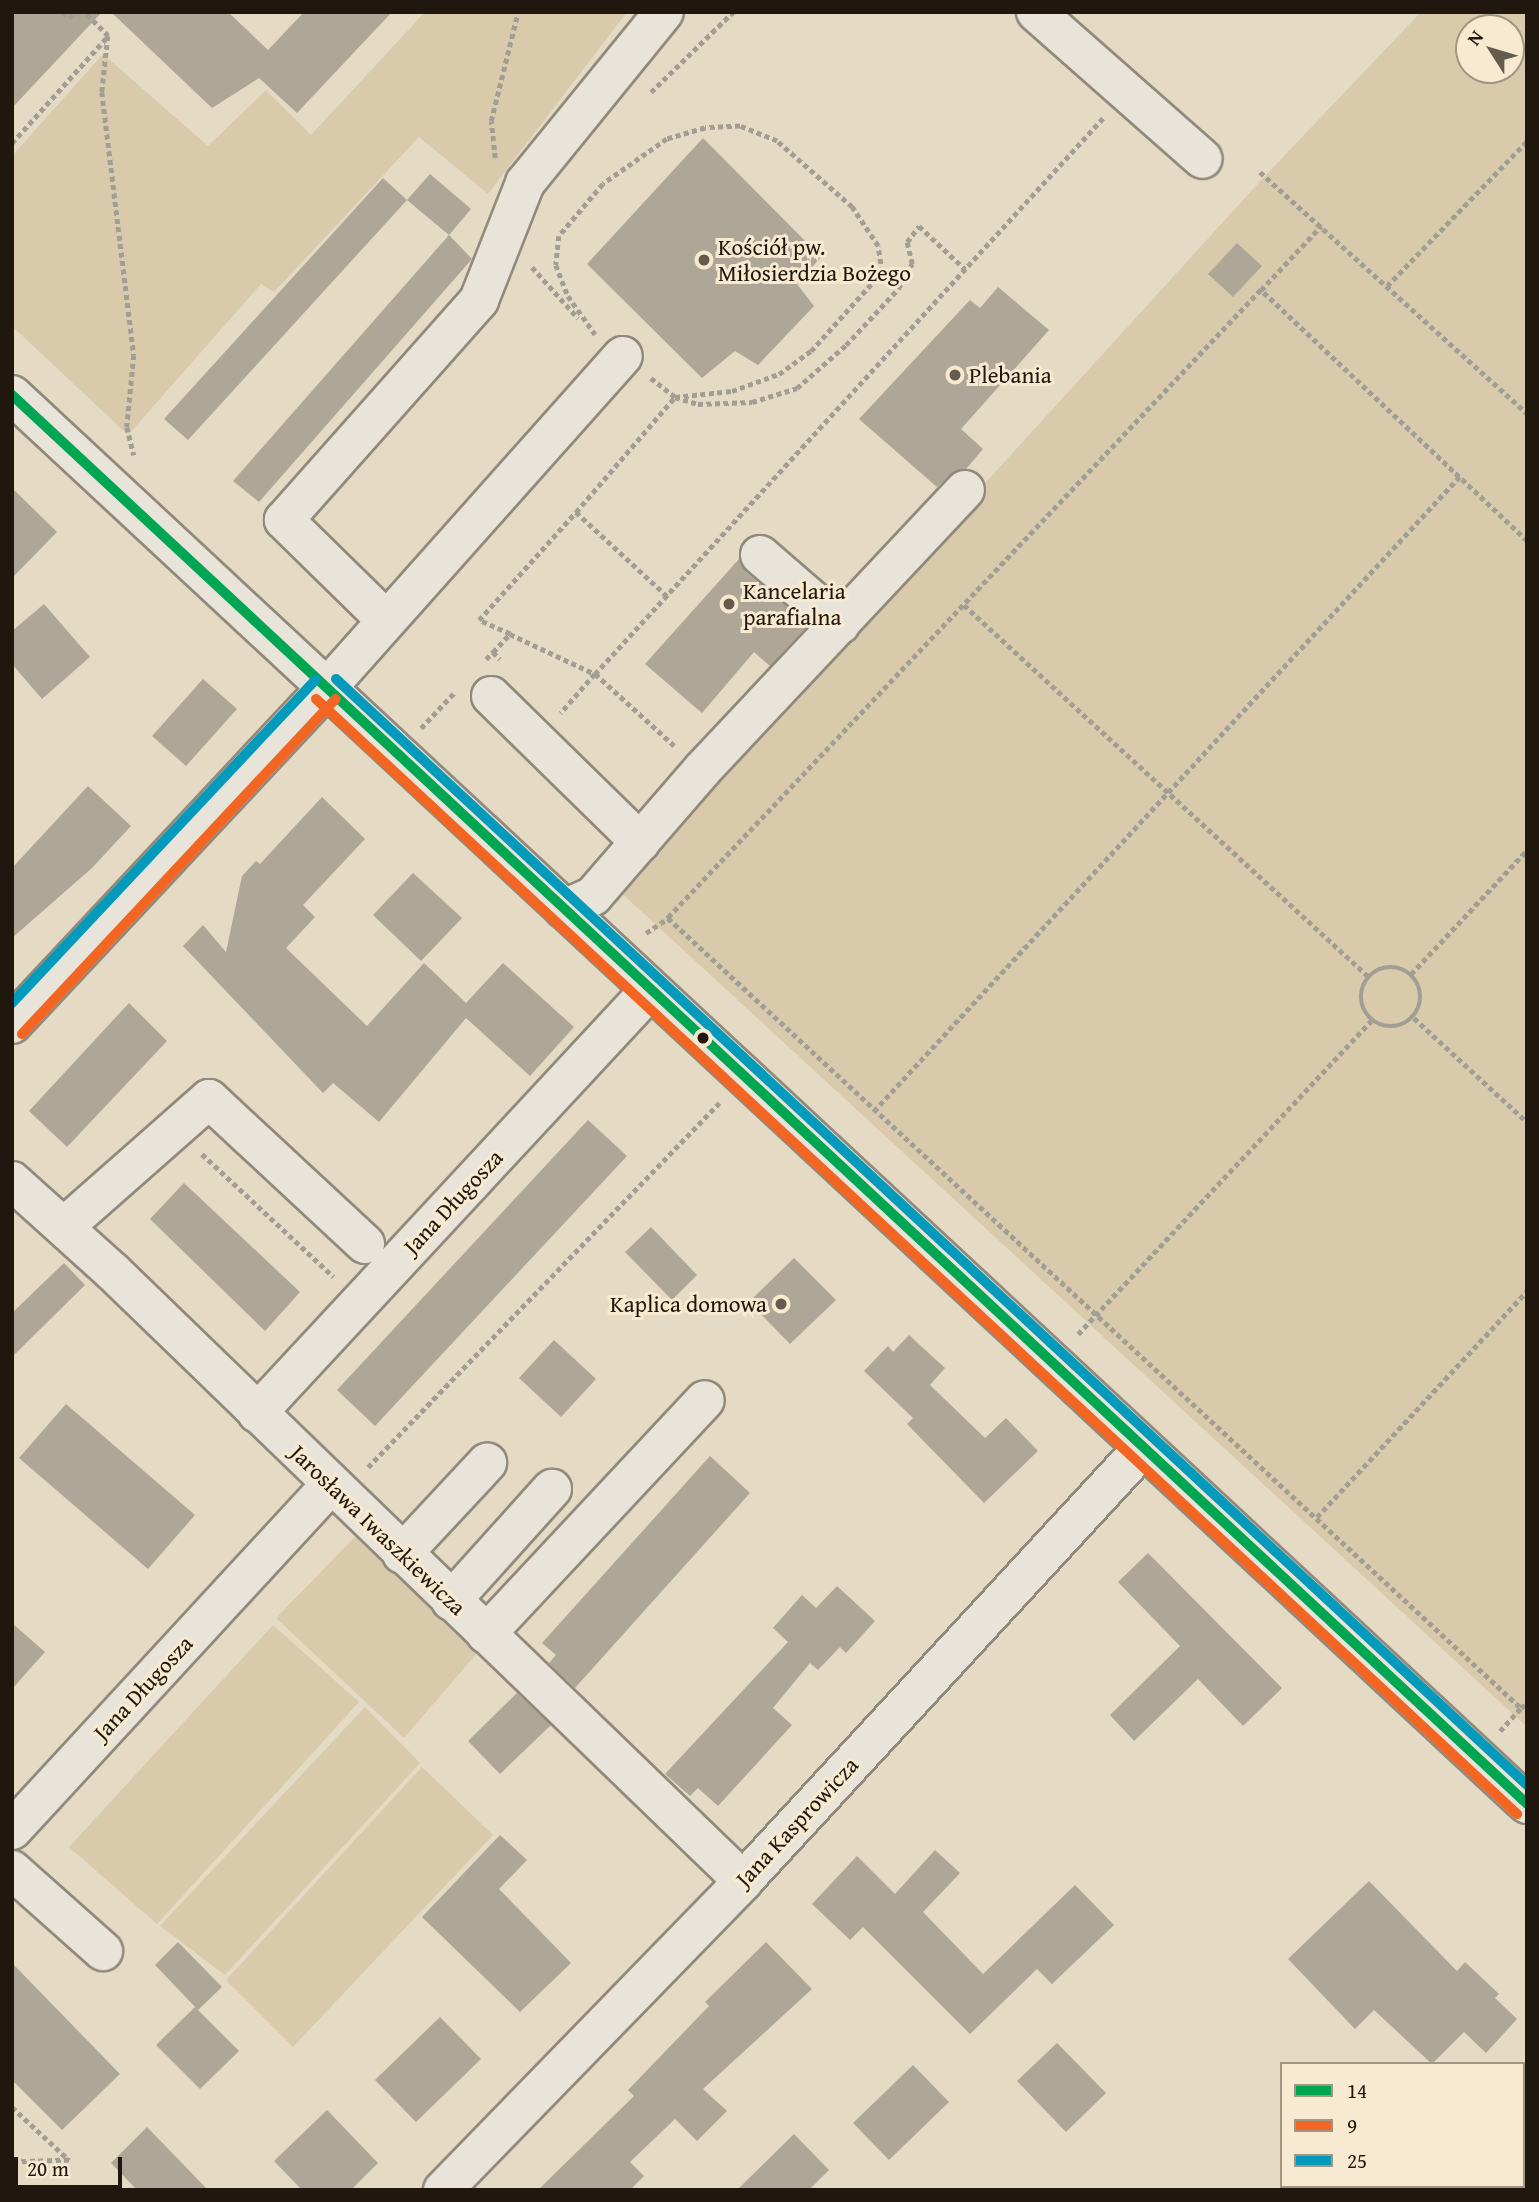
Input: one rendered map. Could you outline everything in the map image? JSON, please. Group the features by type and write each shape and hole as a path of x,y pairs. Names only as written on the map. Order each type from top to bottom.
{"street":[{"path":"386,620 284,520 479,300 525,183 664,12"},
{"path":"1036,12 1203,159"},
{"path":"12,1024 326,689 623,356"},
{"path":"12,396 743,1078 1523,1795"},
{"path":"564,909 593,896 965,490"},
{"path":"760,555 840,624"},
{"path":"491,696 640,842"},
{"name":"Jana Długosza","path":"257,1413 650,990"},
{"path":"65,1226 209,1099 365,1244"},
{"name":"Jarosława Iwaszkiewicza","path":"12,1181 65,1226 335,1490 743,1881"},
{"path":"486,1634 705,1400"},
{"name":"Jana Kasprowicza","path":"443,2190 743,1881 1143,1448"},
{"path":"402,1554 487,1463"},
{"path":"451,1601 552,1489"},
{"name":"Jana Długosza","path":"12,1830 335,1490"},
{"path":"12,1870 103,1951"}],"path":[{"path":"63,12 69,18 75,12"},
{"path":"84,12 108,36"},
{"path":"496,162 491,121 518,12"},
{"path":"641,103 733,12"},
{"path":"12,143 108,36"},
{"path":"108,36 102,92 134,355 127,427 135,457 110,485"},
{"path":"595,674 1127,93"},
{"path":"586,327 556,265 559,236 603,184 667,139 705,128 740,126 777,141 852,207 877,246 882,272 811,351 779,374 732,391 675,397 478,620 595,674 680,751"},
{"path":"1387,286 1527,141"},
{"path":"1260,172 1527,413"},
{"path":"530,264 586,327 675,397 698,404 752,402 797,388 846,345 898,289 912,264 907,242 919,226 965,269"},
{"path":"1321,226 668,918 1094,1317 1317,1517 1521,1708 1527,1702"},
{"path":"1261,290 1527,541"},
{"path":"874,1111 1459,477"},
{"path":"576,512 667,596"},
{"path":"964,605 1369,977"},
{"path":"493,652 510,634"},
{"path":"1410,974 1527,849"},
{"path":"1391,967 1410,974 1421,991 1414,1018 1388,1028 1371,1021 1361,1002 1369,977 1391,967"},
{"path":"1414,1018 1527,1122"},
{"path":"1094,1317 1371,1021"},
{"path":"335,1490 743,1078"},
{"path":"175,1130 336,1279"},
{"path":"327,1289 365,1244"},
{"path":"1317,1517 1527,1291"},
{"path":"12,2108 69,2160 12,2162"}],"shaded area":[{"path":"425,12 627,12 488,194 419,137 274,292 261,284 128,435 12,326 12,156 103,54 208,146 266,90 311,135"},
{"path":"1421,12 1527,12 1527,1727 616,888 1265,176"},
{"path":"355,1537 479,1651 404,1738 276,1618"},
{"path":"273,1625 359,1702 157,1924 69,1847"},
{"path":"365,1707 420,1763 225,1975 160,1926"},
{"path":"422,1767 493,1835 293,2047 226,1980"}],"building":[{"path":"12,12 102,12 12,108"},
{"path":"111,12 228,12 268,50 304,12 392,12 297,113 259,78 212,108"},
{"name":"Kościół pw. Miłosierdzia Bożego","path":"703,138 821,257 797,284 814,306 758,365 735,351 702,378 587,264"},
{"path":"430,174 471,209 449,235 407,200"},
{"path":"383,178 407,200 188,440 164,419"},
{"path":"449,235 472,259 259,502 233,481"},
{"path":"1237,243 1262,266 1233,297 1208,274"},
{"name":"Plebania","path":"998,287 1049,330 961,429 983,449 966,469 950,475 937,487 859,419 970,300 980,308"},
{"path":"12,488 57,532 12,578"},
{"path":"739,559 746,572 808,625 770,666 754,652 702,713 645,664"},
{"path":"44,604 90,657 42,699 12,664 12,631"},
{"path":"203,679 237,709 186,766 152,736"},
{"path":"88,786 131,826 92,868 12,938 12,868"},
{"path":"322,797 365,839 303,905 315,917 286,948 367,1026 424,963 466,1003 503,963 574,1027 530,1076 466,1018 379,1122 333,1083 323,1093 183,946 203,925 226,952 242,876 256,861 260,864"},
{"path":"413,873 462,918 421,961 373,915"},
{"path":"129,1003 167,1041 67,1147 29,1111"},
{"path":"588,1120 627,1156 375,1426 337,1390"},
{"path":"184,1183 300,1292 265,1331 150,1219"},
{"path":"651,1227 697,1275 672,1300 625,1252"},
{"path":"794,1258 836,1300 790,1344 749,1302"},
{"path":"64,1263 85,1285 12,1357 12,1313"},
{"path":"909,1335 945,1368 930,1385 985,1438 1006,1418 1038,1451 984,1503 907,1424 913,1418 864,1371 888,1346 893,1352"},
{"path":"554,1340 596,1379 561,1417 519,1378"},
{"path":"66,1404 195,1515 148,1569 19,1458"},
{"path":"710,1456 750,1493 575,1688 549,1663 556,1655 542,1643"},
{"path":"1148,1553 1282,1688 1243,1726 1198,1679 1134,1741 1110,1715 1180,1646 1118,1582"},
{"path":"837,1586 875,1621 846,1653 840,1647 818,1670 810,1663 773,1708 792,1725 718,1806 698,1788 690,1796 665,1774 788,1642 773,1628 802,1595 816,1608"},
{"path":"12,1623 45,1652 12,1689"},
{"path":"517,1693 551,1725 500,1774 468,1741"},
{"path":"500,1835 527,1860 499,1889 571,1963 520,2012 422,1917"},
{"path":"935,1850 960,1873 923,1912 983,1974 1075,1885 1114,1925 1052,1984 1037,1969 970,2034 863,1927 850,1940 812,1904 857,1856 895,1894"},
{"path":"1369,1881 1457,1971 1465,1962 1499,1994 1495,1998 1517,2019 1486,2053 1464,2032 1434,2062 1430,2062 1374,2010 1355,2029 1288,1959"},
{"path":"178,1942 222,1987 198,2010 155,1965"},
{"path":"766,1942 812,1989 703,2089 727,2111 697,2141 675,2119 630,2162 644,2176 630,2190 538,2190 634,2096 628,2090 709,2006 705,2002"},
{"path":"12,1963 120,2074 62,2130 12,2080"},
{"path":"195,2007 239,2051 200,2089 156,2045"},
{"path":"440,2017 481,2059 416,2122 375,2080"},
{"path":"1057,2043 1106,2093 1066,2132 1017,2081"},
{"path":"913,2065 949,2102 889,2160 853,2123"},
{"path":"327,2110 378,2163 351,2190 302,2190 274,2161"},
{"path":"147,2127 208,2190 137,2190 111,2163"},
{"path":"794,2134 829,2170 809,2190 737,2190"}],"transit line":[{"name":"14","path":"12,395 1527,1804"},
{"name":"25","path":"12,1003 316,679"},
{"name":"25","path":"336,679 1527,1785"},
{"name":"9","path":"316,699 1517,1814"},
{"name":"9","path":"22,1034 336,699"}],"place":[{"name":"Kościół pw. Miłosierdzia Bożego","path":"704,260"},
{"name":"Plebania","path":"955,375"},
{"name":"Kancelaria parafialna","path":"729,604"},
{"name":"Kaplica domowa","path":"781,1304"}]}
